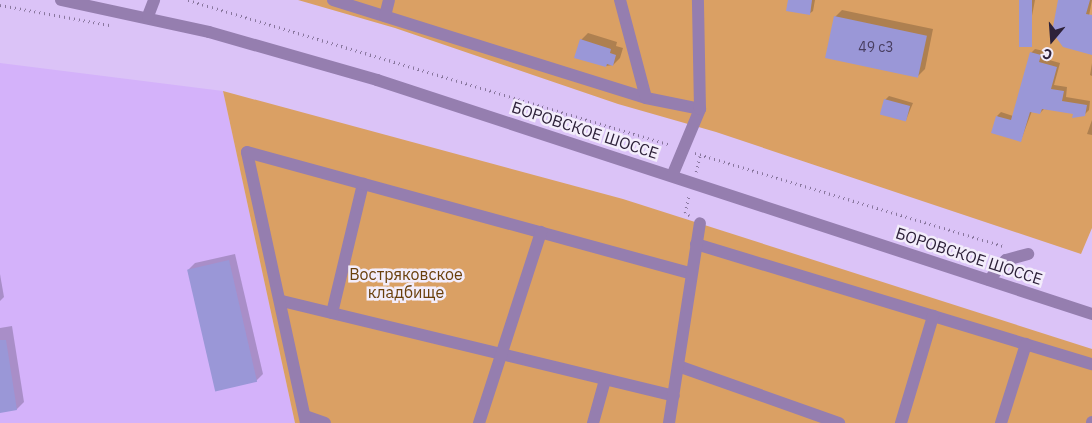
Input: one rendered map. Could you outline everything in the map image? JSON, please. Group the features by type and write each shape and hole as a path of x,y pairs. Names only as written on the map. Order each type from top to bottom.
{"street":[{"name":"БОРОВСКОЕ ШОССЕ","path":"61,0 148,16 377,80 1092,314"},
{"path":"148,16 154,0"},
{"path":"333,0 646,98 700,109"},
{"path":"385,16 389,0"},
{"path":"620,0 646,98"},
{"path":"672,176 700,109 698,0"},
{"path":"324,423 305,420 282,301 248,152 690,273"},
{"path":"332,313 363,184"},
{"path":"669,423 690,273 700,223"},
{"path":"479,423 541,232"},
{"path":"696,244 1092,364"},
{"path":"989,280 1006,260 1028,254"},
{"path":"282,301 674,396"},
{"path":"901,423 933,316"},
{"path":"1001,423 1026,344"},
{"path":"678,366 839,423"},
{"path":"592,423 605,380"}],"path":[{"path":"188,0 1028,254"},
{"path":"0,5 117,27"}],"shaded area":[{"path":"0,63 223,91 295,423 0,423"}],"green space":[{"path":"298,0 1092,0 1092,228 1081,254 716,132 618,104 395,28"},
{"name":"Востряковское кладбище","path":"223,91 623,199 1092,349 1092,423 295,423"}],"building":[{"path":"788,0 812,0 810,15 786,11"},
{"path":"1019,0 1032,0 1032,47 1019,47"},
{"path":"1058,0 1090,0 1086,14 1092,15 1092,55 1063,47 1052,32"},
{"path":"834,16 927,36 918,78 825,58"},
{"path":"580,39 611,49 610,53 616,55 613,66 607,64 606,67 574,58"},
{"path":"1030,52 1041,55 1039,62 1057,67 1051,89 1064,91 1062,101 1087,105 1085,116 1072,118 1073,114 1042,109 1040,114 1030,112 1021,142 991,133 996,116 1011,120"},
{"path":"884,99 910,106 906,121 880,114"},
{"path":"229,260 257,382 215,391 187,270"},
{"path":"0,340 6,340 17,410 0,413"}]}
